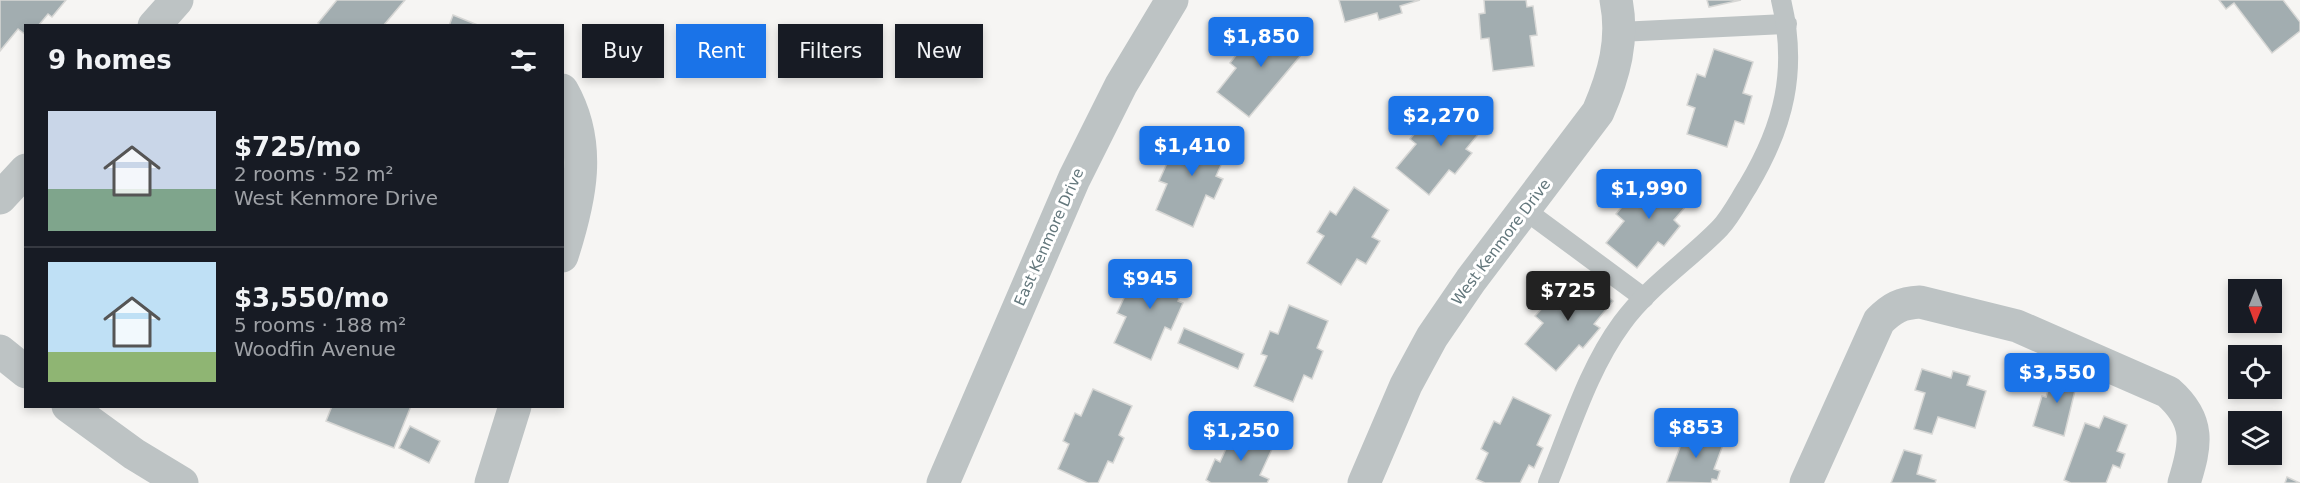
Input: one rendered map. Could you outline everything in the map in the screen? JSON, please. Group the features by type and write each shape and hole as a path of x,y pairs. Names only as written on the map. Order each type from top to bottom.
{"street":[{"path":"156,24 177,0"},
{"name":"East Kenmore Drive","path":"943,483 1074,178 1121,85 1172,0"},
{"name":"West Kenmore Drive","path":"1364,483 1406,385 1432,337 1471,280 1598,112 1612,81 1619,48 1616,0"},
{"path":"564,94 570,104 580,139 582,176 576,212 564,250"},
{"path":"0,198 24,172"},
{"path":"1806,483 1879,321 1892,308 1905,303 1920,302 2017,326 2168,392 2181,403 2190,417 2194,442 2184,483"},
{"path":"0,351 24,370"},
{"path":"71,408 134,454 182,483"},
{"path":"491,483 514,408"}],"lane":[{"path":"1548,483 1603,352 1623,321 1644,298 1721,226 1763,161 1784,111 1789,62 1787,24 1781,0"},
{"path":"1619,32 1787,24"},
{"path":"1525,210 1644,298"}],"building":[{"path":"0,0 66,0 52,17 48,14 40,24 24,24 24,34 18,29 0,51"},
{"path":"337,0 405,0 385,24 318,23"},
{"path":"1339,0 1420,0 1400,6 1402,13 1379,20 1377,13 1345,22"},
{"path":"1484,0 1526,0 1527,7 1533,6 1537,35 1530,36 1534,66 1493,71 1489,38 1481,39 1479,14 1485,13"},
{"path":"1707,0 1741,0 1709,7"},
{"path":"2219,0 2283,0 2300,22 2300,31 2272,53 2234,3 2226,9"},
{"path":"453,15 475,24 450,24"},
{"path":"1274,21 1307,48 1249,117 1217,92 1236,68 1230,63 1248,40 1254,44"},
{"path":"1714,49 1753,62 1743,93 1752,96 1744,124 1735,121 1727,147 1687,134 1695,108 1687,105 1697,74 1705,77"},
{"path":"1452,99 1485,126 1466,149 1472,153 1455,174 1449,170 1429,195 1396,168 1416,144 1410,139 1426,120 1431,124"},
{"path":"1192,128 1230,145 1216,176 1223,179 1214,199 1206,195 1193,227 1156,210 1167,184 1159,181 1172,152 1180,155"},
{"path":"1661,172 1693,198 1674,220 1680,226 1664,246 1658,242 1637,268 1606,243 1624,221 1616,214 1635,191 1642,196"},
{"path":"1354,187 1389,210 1372,237 1380,241 1366,264 1357,259 1341,285 1307,263 1324,236 1317,232 1330,211 1336,215"},
{"path":"1150,262 1187,279 1178,301 1183,303 1171,330 1165,327 1151,360 1114,343 1126,317 1117,313 1130,285 1138,288"},
{"path":"1581,275 1613,301 1594,324 1600,328 1583,348 1579,345 1556,371 1525,344 1543,323 1535,316 1556,293 1561,298"},
{"path":"1289,305 1328,321 1317,348 1323,351 1312,379 1304,375 1293,402 1254,386 1267,356 1261,354 1270,331 1278,334"},
{"path":"1184,328 1244,354 1238,369 1178,343"},
{"path":"1922,369 1951,378 1953,371 1970,376 1967,385 1986,391 1975,428 1938,417 1932,434 1914,429 1925,393 1915,390"},
{"path":"2054,370 2078,378 2064,436 2033,426 2042,396 2046,397"},
{"path":"1093,389 1132,406 1119,435 1124,438 1113,463 1108,461 1098,483 1088,483 1058,469 1069,444 1063,441 1075,413 1081,416"},
{"path":"1513,397 1551,415 1537,445 1543,448 1534,468 1529,465 1520,483 1485,483 1476,479 1488,453 1481,449 1494,421 1500,424"},
{"path":"331,408 410,408 394,448 326,421"},
{"path":"2104,416 2127,425 2117,451 2125,454 2120,468 2113,465 2106,483 2071,483 2064,480 2085,423 2099,428"},
{"path":"410,426 440,441 429,463 399,448"},
{"path":"1687,428 1724,442 1714,469 1720,471 1717,480 1712,479 1711,483 1667,482"},
{"path":"1234,431 1272,449 1260,475 1269,479 1267,483 1211,483 1206,480 1215,459 1220,462"},
{"path":"1904,450 1922,455 1917,474 1936,480 1935,483 1891,483"},
{"path":"2287,477 2300,483 2285,483"}]}
